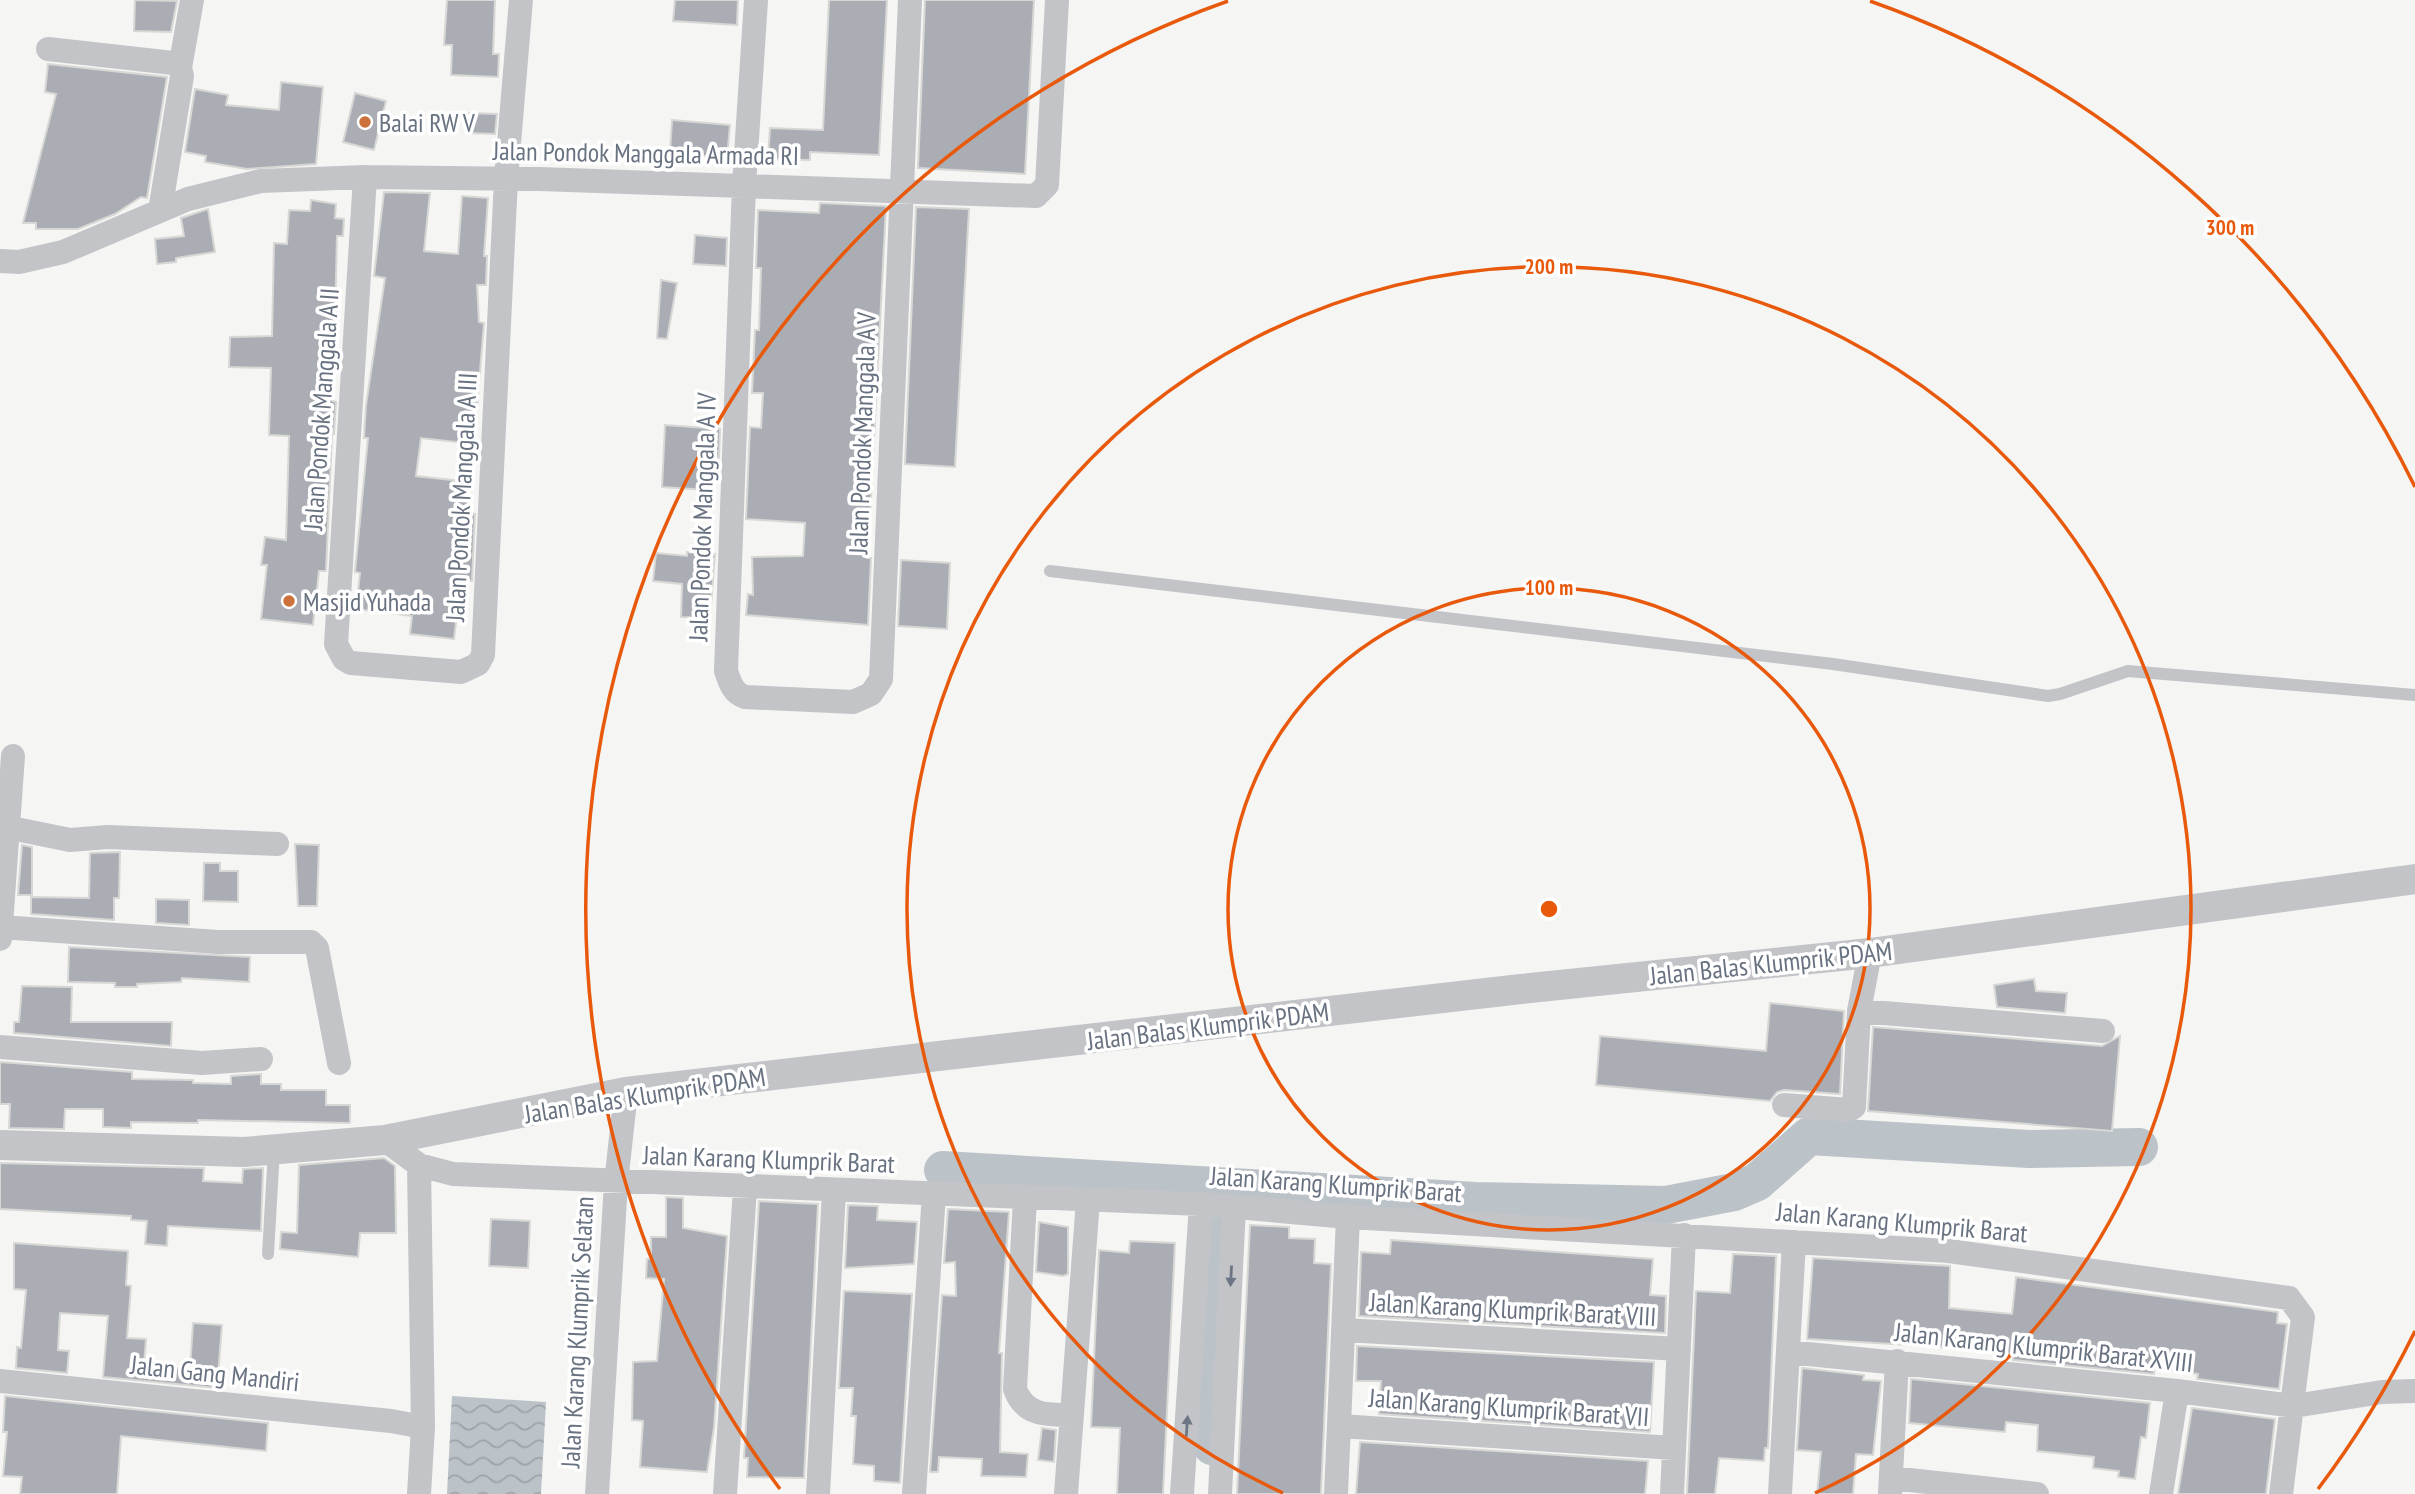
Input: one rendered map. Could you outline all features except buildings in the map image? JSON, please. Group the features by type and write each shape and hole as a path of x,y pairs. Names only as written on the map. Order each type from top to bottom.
{"street":[{"path":"160,211 192,0"},
{"name":"Jalan Pondok Manggala A III","path":"336,644 339,653 351,663 461,672 478,664 482,655 506,179 522,0"},
{"path":"744,185 756,0"},
{"name":"Jalan Pondok Manggala A V","path":"881,679 910,0"},
{"name":"Jalan Pondok Manggala Armada RI","path":"0,261 19,261 64,252 188,199 261,181 365,177 506,179 902,189 1026,198 1041,194 1047,185 1057,0"},
{"path":"48,49 173,63 180,68"},
{"name":"Jalan Pondok Manggala A II","path":"336,644 365,177"},
{"name":"Jalan Pondok Manggala A IV","path":"744,185 726,671 738,695 746,698 853,702 871,694 881,679"},
{"path":"0,939 13,756"},
{"path":"6,827 70,840 108,837 277,845"},
{"name":"Jalan Balas Klumprik PDAM","path":"0,1145 244,1152 386,1140 624,1106 1521,989 1870,953 2415,879"},
{"path":"0,927 218,942 311,942 317,948 339,1063"},
{"path":"1784,1105 1849,1110 1854,1107 1859,1011 1870,953"},
{"path":"1859,1011 2103,1031"},
{"path":"0,1047 202,1063 261,1059"},
{"name":"Jalan Karang Klumprik Selatan","path":"597,1494 617,1174 624,1106"},
{"name":"Jalan Karang Klumprik Barat","path":"386,1140 419,1165 453,1174 617,1174 746,1188 1217,1205 1348,1217 1949,1251 2288,1298 2303,1317 2294,1406"},
{"path":"419,1165 419,1494"},
{"path":"725,1494 746,1188"},
{"path":"817,1494 834,1191"},
{"path":"914,1494 934,1194"},
{"path":"1025,1198 1015,1389 1019,1400 1029,1410 1070,1415"},
{"path":"1066,1494 1088,1200"},
{"path":"1182,1494 1217,1205"},
{"path":"1217,1205 1220,1494"},
{"path":"1336,1494 1348,1217"},
{"path":"1672,1494 1684,1236"},
{"path":"1780,1494 1794,1242"},
{"name":"Jalan Karang Klumprik Barat VIII","path":"1344,1330 1679,1349"},
{"name":"Jalan Karang Klumprik Barat XVIII","path":"1788,1352 1897,1361 2294,1406 2415,1391"},
{"path":"1897,1361 1891,1486 2037,1494"},
{"name":"Jalan Gang Mandiri","path":"0,1381 391,1421 420,1427"},
{"path":"2161,1494 2177,1391"},
{"path":"2281,1494 2294,1406"},
{"name":"Jalan Karang Klumprik Barat VII","path":"1340,1426 1674,1448"}],"lane":[{"path":"1050,571 1819,662 2048,696 2128,671 2415,695"},
{"path":"268,1254 274,1150"}],"water":[{"path":"452,1396 546,1402 541,1494 447,1494"}],"waterway":[{"path":"943,1170 1475,1201 1666,1205 1734,1192 1757,1182 1809,1136 2029,1149 2139,1147"},
{"path":"1212,1446 1216,1226 1220,1187"}],"place":[{"name":"Balai RW V","path":"365,122"},
{"name":"Masjid Yuhada","path":"289,601"}]}
